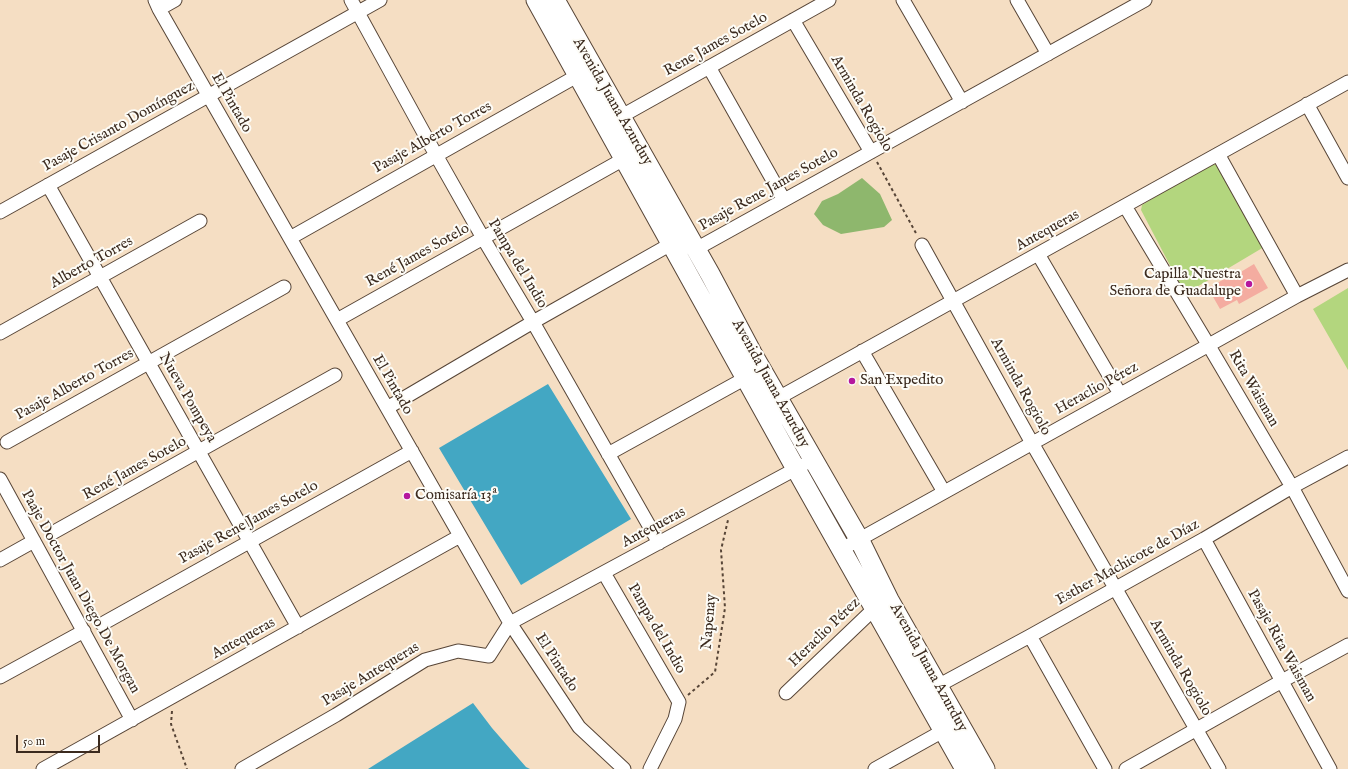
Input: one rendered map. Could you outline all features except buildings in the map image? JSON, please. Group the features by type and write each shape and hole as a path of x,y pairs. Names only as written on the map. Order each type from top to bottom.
{"main road":[{"name":"Avenida Juana Azurduy","path":"536,0 585,71 620,117 632,155 671,244 754,374 770,402 813,459 859,539 882,604"},
{"name":"Avenida Juana Azurduy","path":"555,0 585,71 632,155 696,249 754,374"},
{"name":"Avenida Juana Azurduy","path":"770,402 796,469 842,549 882,604 931,690 954,716 985,769"},
{"name":"Avenida Juana Azurduy","path":"931,690 943,731 965,769"}],"street":[{"path":"157,4 175,0"},
{"name":"Pampa del Indio","path":"351,0 483,238 533,322 659,543"},
{"name":"Pasaje Crisanto Domínguez","path":"0,212 380,0"},
{"name":"Rene James Sotelo","path":"620,117 828,0"},
{"path":"903,0 962,102"},
{"path":"1018,0 1048,54"},
{"name":"Pasaje Rene James Sotelo","path":"671,244 696,249 1048,54 1138,2"},
{"name":"El Pintado","path":"157,4 208,96 510,623 579,727 624,769"},
{"name":"Arminda Rogiolo","path":"793,20 871,152"},
{"path":"709,67 784,200"},
{"name":"Pasaje Alberto Torres","path":"290,238 585,71"},
{"name":"Antequeras","path":"770,402 1348,82"},
{"path":"1307,104 1348,178"},
{"path":"1218,154 1297,296"},
{"name":"René James Sotelo","path":"337,320 632,155"},
{"name":"Nueva Pompeya","path":"48,185 298,627"},
{"name":"Rita Waisman","path":"1126,206 1292,487 1348,591"},
{"name":"Alberto Torres","path":"0,332 200,221"},
{"path":"387,408 533,322 671,244"},
{"name":"Arminda Rogiolo","path":"922,245 1032,443 1219,769"},
{"path":"1038,254 1120,394"},
{"name":"Heraclio Pérez","path":"842,549 1297,296 1348,270"},
{"name":"Pasaje Alberto Torres","path":"7,442 284,287"},
{"path":"862,351 944,492"},
{"path":"608,454 754,374"},
{"name":"René James Sotelo","path":"54,532 335,375"},
{"name":"Pasaje Rene James Sotelo","path":"102,624 412,451"},
{"name":"Esther Machicote de Díaz","path":"931,690 1204,539 1292,487 1348,457"},
{"name":"Antequeras","path":"510,623 731,505 813,459"},
{"name":"Paaje Doctor Juan Diego De Morgan","path":"0,479 132,720"},
{"name":"Antequeras","path":"43,769 460,536"},
{"name":"Pasaje Rita Waisman","path":"1204,539 1330,769"},
{"path":"0,560 34,541"},
{"name":"Pampa del Indio","path":"604,573 679,702"},
{"name":"Heraclio Pérez","path":"786,693 882,604"},
{"name":"Pasaje Antequeras","path":"242,769 336,715 425,660 458,651 489,656 510,623"},
{"path":"0,677 84,631"},
{"path":"1030,636 1105,769"},
{"path":"1126,769 1197,730 1282,680 1348,645"},
{"path":"650,769 675,719 679,702"},
{"path":"875,769 943,731 954,716"}],"path":[{"name":"Arminda Rogiolo","path":"871,152 922,245"},
{"name":"Napenay","path":"679,702 715,672 725,608 721,550 731,505"},
{"path":"173,697 171,724 187,769"}],"green space":[{"path":"1211,163 1219,166 1264,247 1185,294 1141,210 1142,205"},
{"path":"862,178 880,194 892,220 884,227 841,234 823,225 814,214 822,201 838,194"},
{"path":"1348,288 1348,370 1313,309"},
{"path":"816,478 846,532 841,535 811,481"}],"water":[{"path":"548,384 631,519 521,585 439,448"},
{"path":"473,703 492,728 526,767 530,769 368,769"}],"place":[{"name":"Capilla Nuestra Señora de Guadalupe","path":"1249,284"},
{"name":"San Expedito","path":"852,381"},
{"name":"Comisaría 13ª","path":"407,496"}]}
